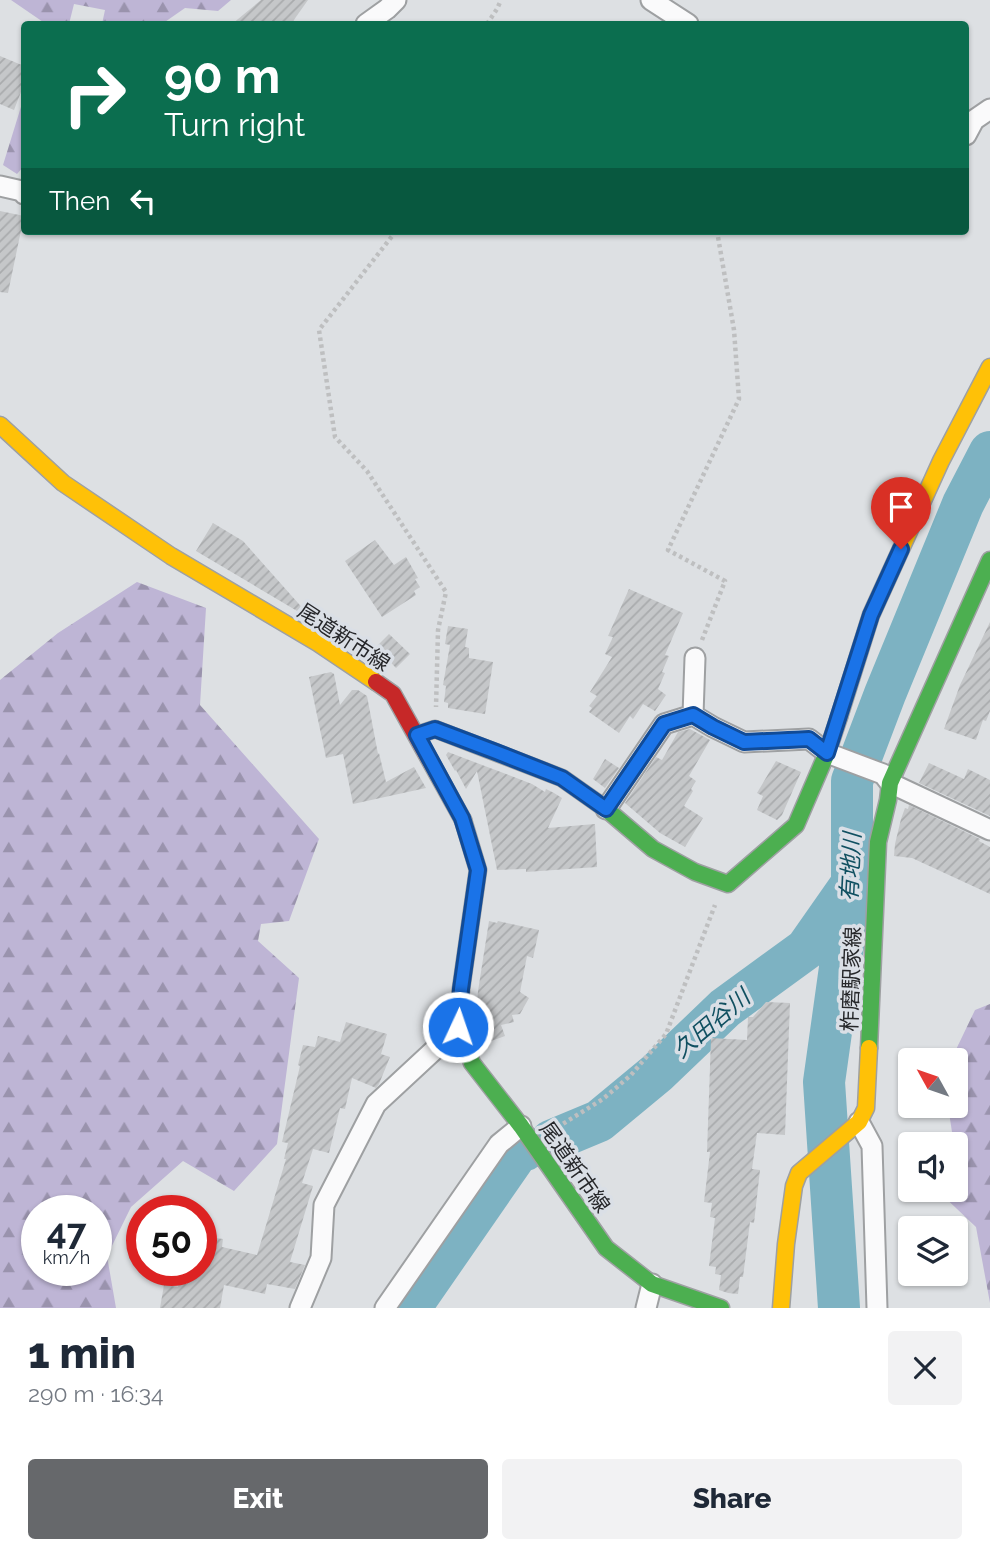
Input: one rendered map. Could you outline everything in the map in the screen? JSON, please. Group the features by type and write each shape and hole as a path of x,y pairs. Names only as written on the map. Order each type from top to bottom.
{"main road":[{"path":"417,735 435,729 562,778 606,809 653,849 695,873 728,884 796,825 827,753 871,615 941,461 990,368"},
{"name":"尾道新市線","path":"0,425 63,482 171,556 318,643 393,694 462,818 478,870 458,1027 472,1063 521,1126 606,1248 652,1284 721,1308"},
{"name":"柞磨駅家線","path":"859,1122 866,1108 878,842 888,800 886,779 990,559"},
{"path":"781,1308 794,1186 799,1173 859,1122"}],"street":[{"path":"651,0 683,21"},
{"path":"372,21 393,11"},
{"path":"969,129 974,120 990,109"},
{"path":"0,186 21,191"},
{"path":"693,715 695,658"},
{"path":"606,809 664,724 693,715 744,742 809,739 827,753 990,830"},
{"path":"300,1308 321,1258 324,1205 376,1104 458,1027"},
{"path":"859,1122 872,1146 877,1308"},
{"path":"386,1308 499,1143 521,1126"},
{"path":"646,1308 652,1284"}],"path":[{"path":"488,21 501,0"},
{"path":"393,235 319,330 335,437 367,471 446,592 438,630 435,729"},
{"path":"695,658 725,581 668,550 739,399 734,330 718,235"},
{"path":"521,1126 540,1131 561,1125 603,1099 631,1075 666,1034 717,898 728,884"}],"green space":[{"path":"11,0 231,0 218,11 185,8 166,21 103,21 105,10 74,4 70,21 42,21"},
{"path":"21,107 21,169 17,174 3,165"},
{"path":"137,582 206,608 200,705 319,839 289,921 261,924 258,941 299,978 277,1144 234,1191 183,1161 145,1195 126,1195 126,1217 112,1246 112,1195 21,1195 21,1286 112,1285 116,1308 0,1308 0,680 58,633"},
{"path":"990,1004 990,1303 976,1227 968,1216 964,1216 950,1202 968,1202 968,1132 952,1132 950,1118 968,1118 968,1048 957,1048 975,1010"}],"building":[{"path":"261,0 308,0 293,21 236,21"},
{"path":"0,56 21,65 21,92 14,110 0,104"},
{"path":"0,211 21,215 21,230 8,293 0,292"},
{"path":"213,523 243,541 314,621 196,551"},
{"path":"375,540 394,565 406,557 420,587 414,591 416,595 382,617 345,561"},
{"path":"629,589 683,613 665,655 669,656 658,689 666,695 655,711 643,704 633,719 630,716 619,733 589,712 592,708 589,706 597,696 590,692 612,657 605,654 613,637 608,636"},
{"path":"990,622 990,711 986,721 983,720 976,740 944,729 960,685"},
{"path":"448,626 468,629 465,647 469,648 469,658 493,662 485,714 448,708 448,703 444,702 446,686 443,685 450,645 445,644"},
{"path":"389,634 410,654 396,668 376,647"},
{"path":"331,672 334,674 340,705 352,690 358,690 367,696 386,782 414,767 426,788 353,804 343,754 326,758 309,677"},
{"path":"690,729 710,740 689,776 696,781 684,806 703,818 685,847 660,833 625,803 656,757 662,760 678,732"},
{"path":"448,752 532,784 545,792 546,789 562,798 548,828 595,824 597,867 526,872 526,869 497,870 477,771 466,789 446,755"},
{"path":"605,759 619,768 605,788 593,779"},
{"path":"776,761 801,772 782,815 777,820 757,810 763,796 757,793"},
{"path":"929,763 964,779 968,769 990,780 990,816 919,783"},
{"path":"909,805 980,839 979,841 990,847 990,894 912,858 894,856 901,819"},
{"path":"489,921 539,930 533,958 527,956 520,992 529,998 520,1014 512,1015 514,1022 501,1025 505,1036 483,1044 476,1017"},
{"path":"766,1002 790,1003 785,1135 757,1133 752,1169 760,1170 754,1223 750,1222 743,1277 740,1277 738,1294 728,1293 719,1290 721,1275 715,1274 716,1267 709,1266 715,1218 710,1217 712,1203 704,1202 710,1152 707,1152 711,1038 747,1040 748,1017 753,1017"},
{"path":"346,1022 387,1034 381,1054 390,1057 376,1088 352,1078 345,1109 340,1108 329,1153 313,1149 302,1183 313,1186 290,1262 305,1265 295,1289 267,1284 265,1294 224,1285 220,1308 160,1308 164,1286 217,1286 217,1238 223,1239 222,1247 257,1255 286,1159 288,1143 282,1142 303,1045 315,1047 318,1036 340,1042"}],"waterway":[{"name":"有地川","path":"839,1308 824,1082 852,882 852,781 963,504 990,452"},
{"name":"久田谷川","path":"551,1141 599,1121 657,1073 725,1008 806,949 848,889"},
{"name":"久田谷川","path":"410,1308 518,1152 525,1150"}],"traffic: fast":[{"path":"869,1048 878,842 890,783 990,560"},
{"path":"417,735 435,729 562,778 606,809 653,849 695,872 728,884 796,825 827,753 839,717"},
{"path":"463,820 478,870 461,989 459,1027 472,1063 521,1126 606,1248 652,1284 721,1308"}],"traffic: slow":[{"path":"839,717 871,615 941,461 990,367"},
{"path":"0,425 63,483 171,556 318,643 376,682"},
{"path":"781,1308 794,1186 799,1173 859,1122 866,1108 869,1048"}],"traffic: jam":[{"path":"376,682 393,694 463,820"}],"route":[{"path":"458,1027 478,870 462,818 417,735 435,729 496,752 562,778 606,809 664,724 693,715 744,742 809,739 827,753 871,615 901,549"}]}
